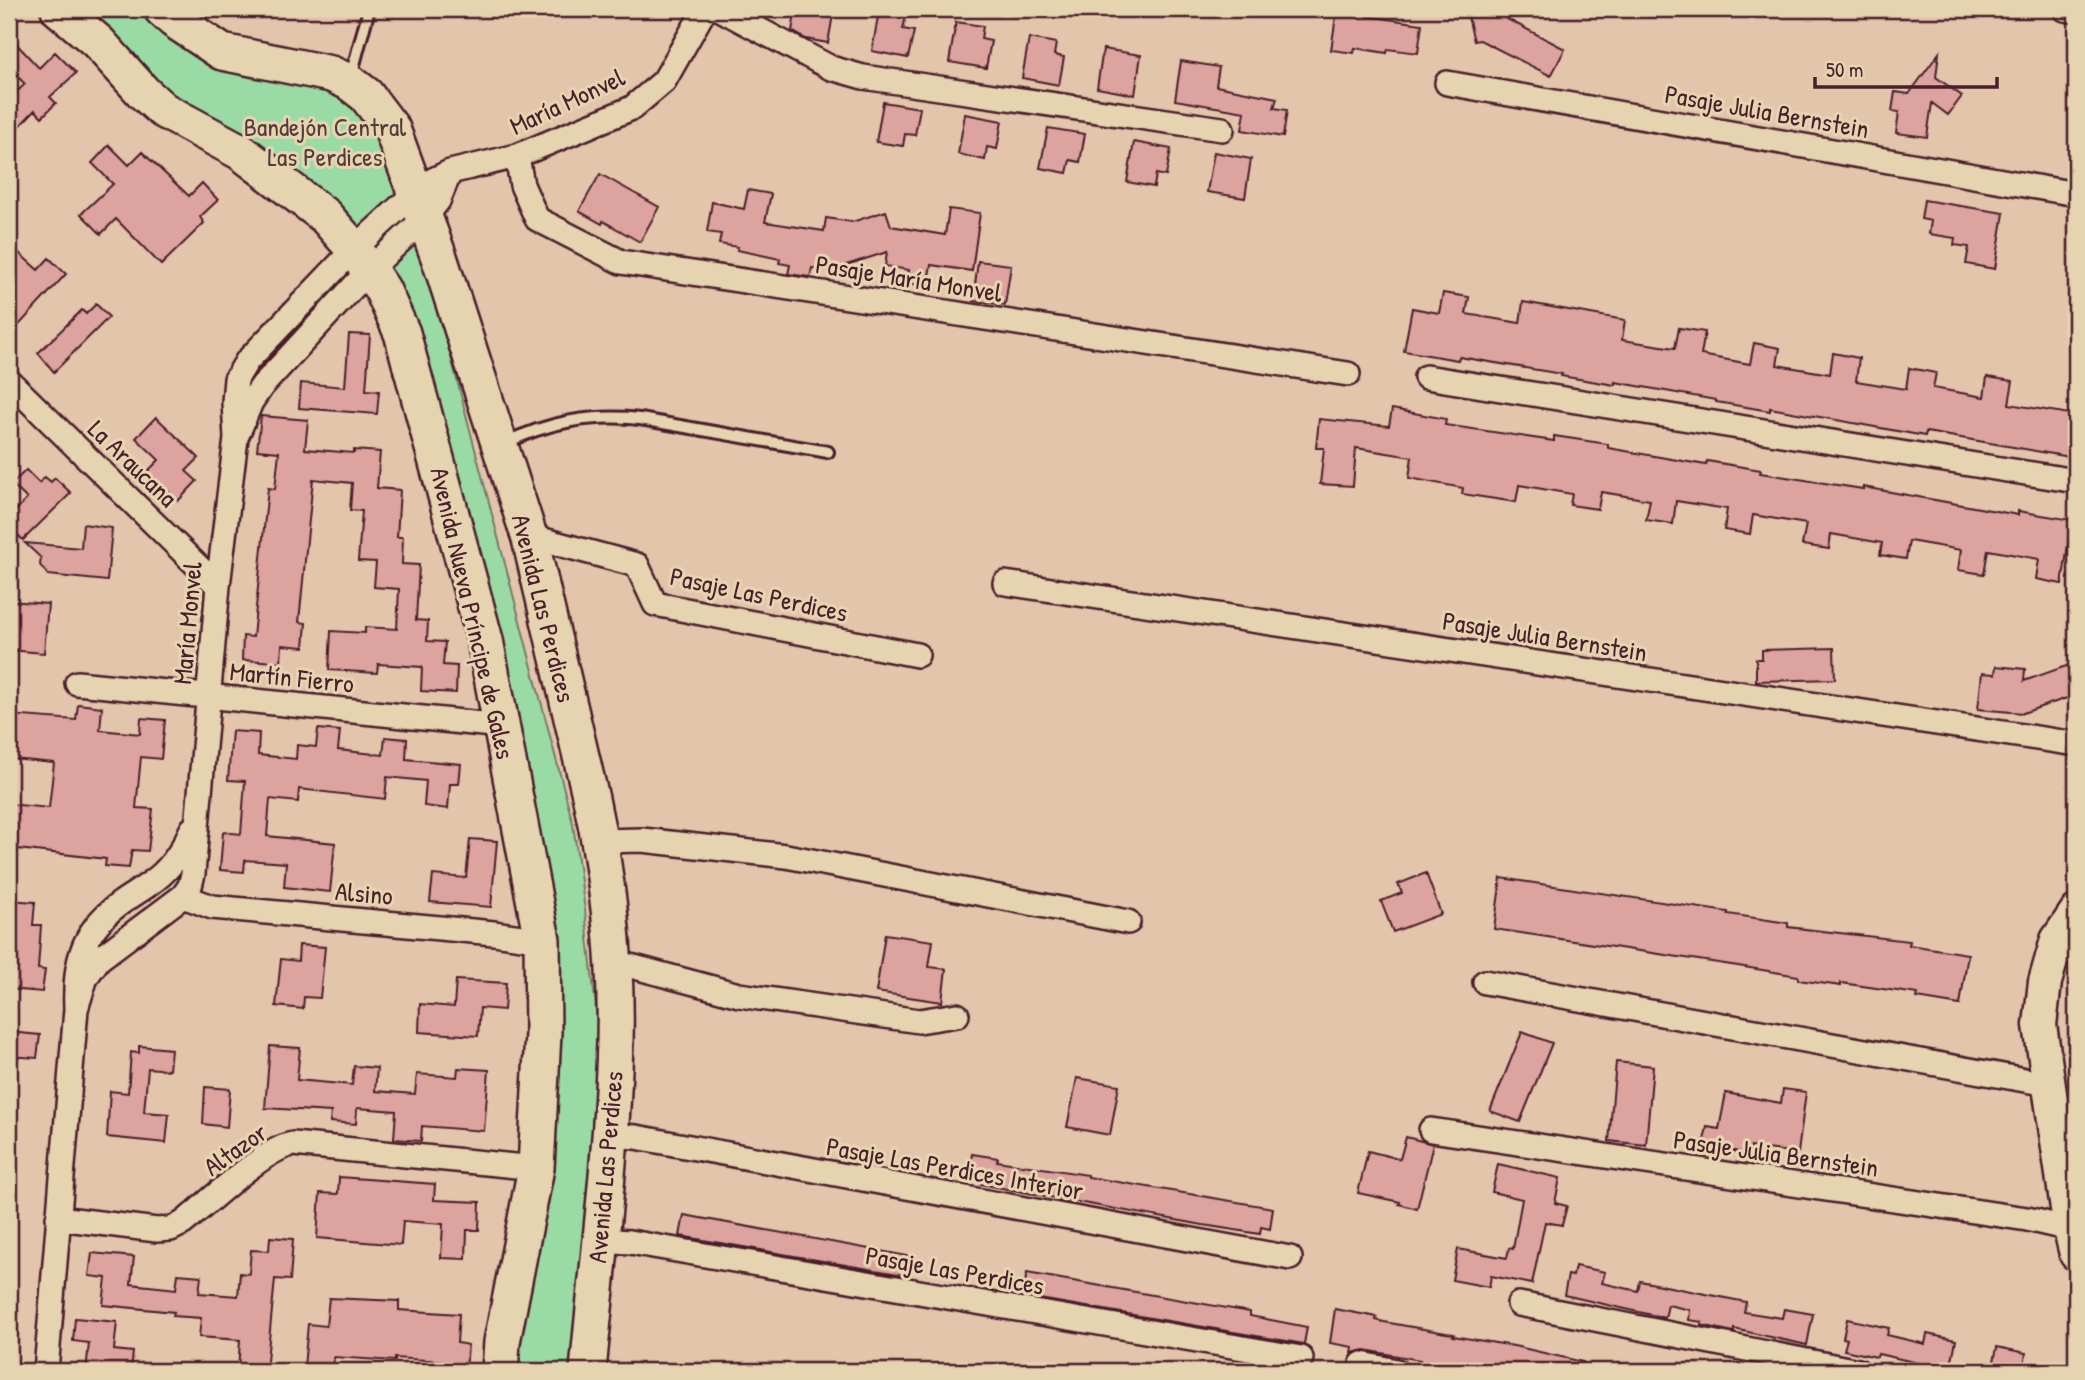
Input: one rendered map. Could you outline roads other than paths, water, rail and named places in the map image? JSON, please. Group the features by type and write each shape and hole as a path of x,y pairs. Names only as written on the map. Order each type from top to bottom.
{"main road":[{"name":"Avenida Nueva Príncipe de Gales","path":"60,9 98,42 163,110 241,152 325,216 362,259 382,289 411,359 485,640 542,940 543,1033 536,1168 502,1342 500,1371"},
{"name":"Avenida Las Perdices","path":"162,9 222,52 331,74 349,82 366,95 392,129 420,205 530,539 600,841 612,961 615,1041 588,1371"}],"street":[{"name":"María Monvel","path":"76,1009 86,978 99,959 183,896 190,886 199,814 218,586 236,438 236,379 247,361 420,205 450,172 517,156 632,108 664,80 705,9"},
{"path":"720,9 831,68 863,77 1222,129"},
{"path":"2065,9 2076,11"},
{"name":"Pasaje Julia Bernstein","path":"1447,83 2076,194"},
{"name":"Pasaje María Monvel","path":"517,156 522,185 537,219 621,262 1348,374"},
{"path":"1426,377 2076,481"},
{"name":"La Araucana","path":"9,381 218,586"},
{"name":"Pasaje Las Perdices","path":"530,539 544,540 637,565 655,604 917,655"},
{"name":"Pasaje Julia Bernstein","path":"1005,583 2076,744"},
{"name":"Martín Fierro","path":"77,684 502,726"},
{"name":"María Monvel","path":"46,1371 76,1009 75,981 79,958 86,942 106,915 163,874 181,853 199,814"},
{"path":"600,841 642,840 786,856 1128,922"},
{"name":"Alsino","path":"183,896 212,907 494,933 542,940"},
{"path":"2073,1241 2040,1025 2045,982 2057,940 2076,912"},
{"path":"612,961 739,995 919,1021 957,1016"},
{"path":"1485,982 2047,1084"},
{"name":"Pasaje Julia Bernstein","path":"1431,1130 2013,1217 2073,1241"},
{"name":"Pasaje Las Perdices Interior","path":"609,1135 663,1142 1290,1258"},
{"name":"Altazor","path":"58,1218 157,1230 172,1229 267,1155 293,1144 536,1168"},
{"name":"Pasaje Las Perdices","path":"600,1240 630,1242 1301,1358"},
{"path":"1519,1304 1858,1371"},
{"path":"1362,1364 1396,1371"}],"lane":[{"path":"349,82 369,9"},
{"path":"499,445 547,425 617,416 828,452"}],"park label":[{"name":"Bandejón Central Las Perdices","path":"325,141"}]}
